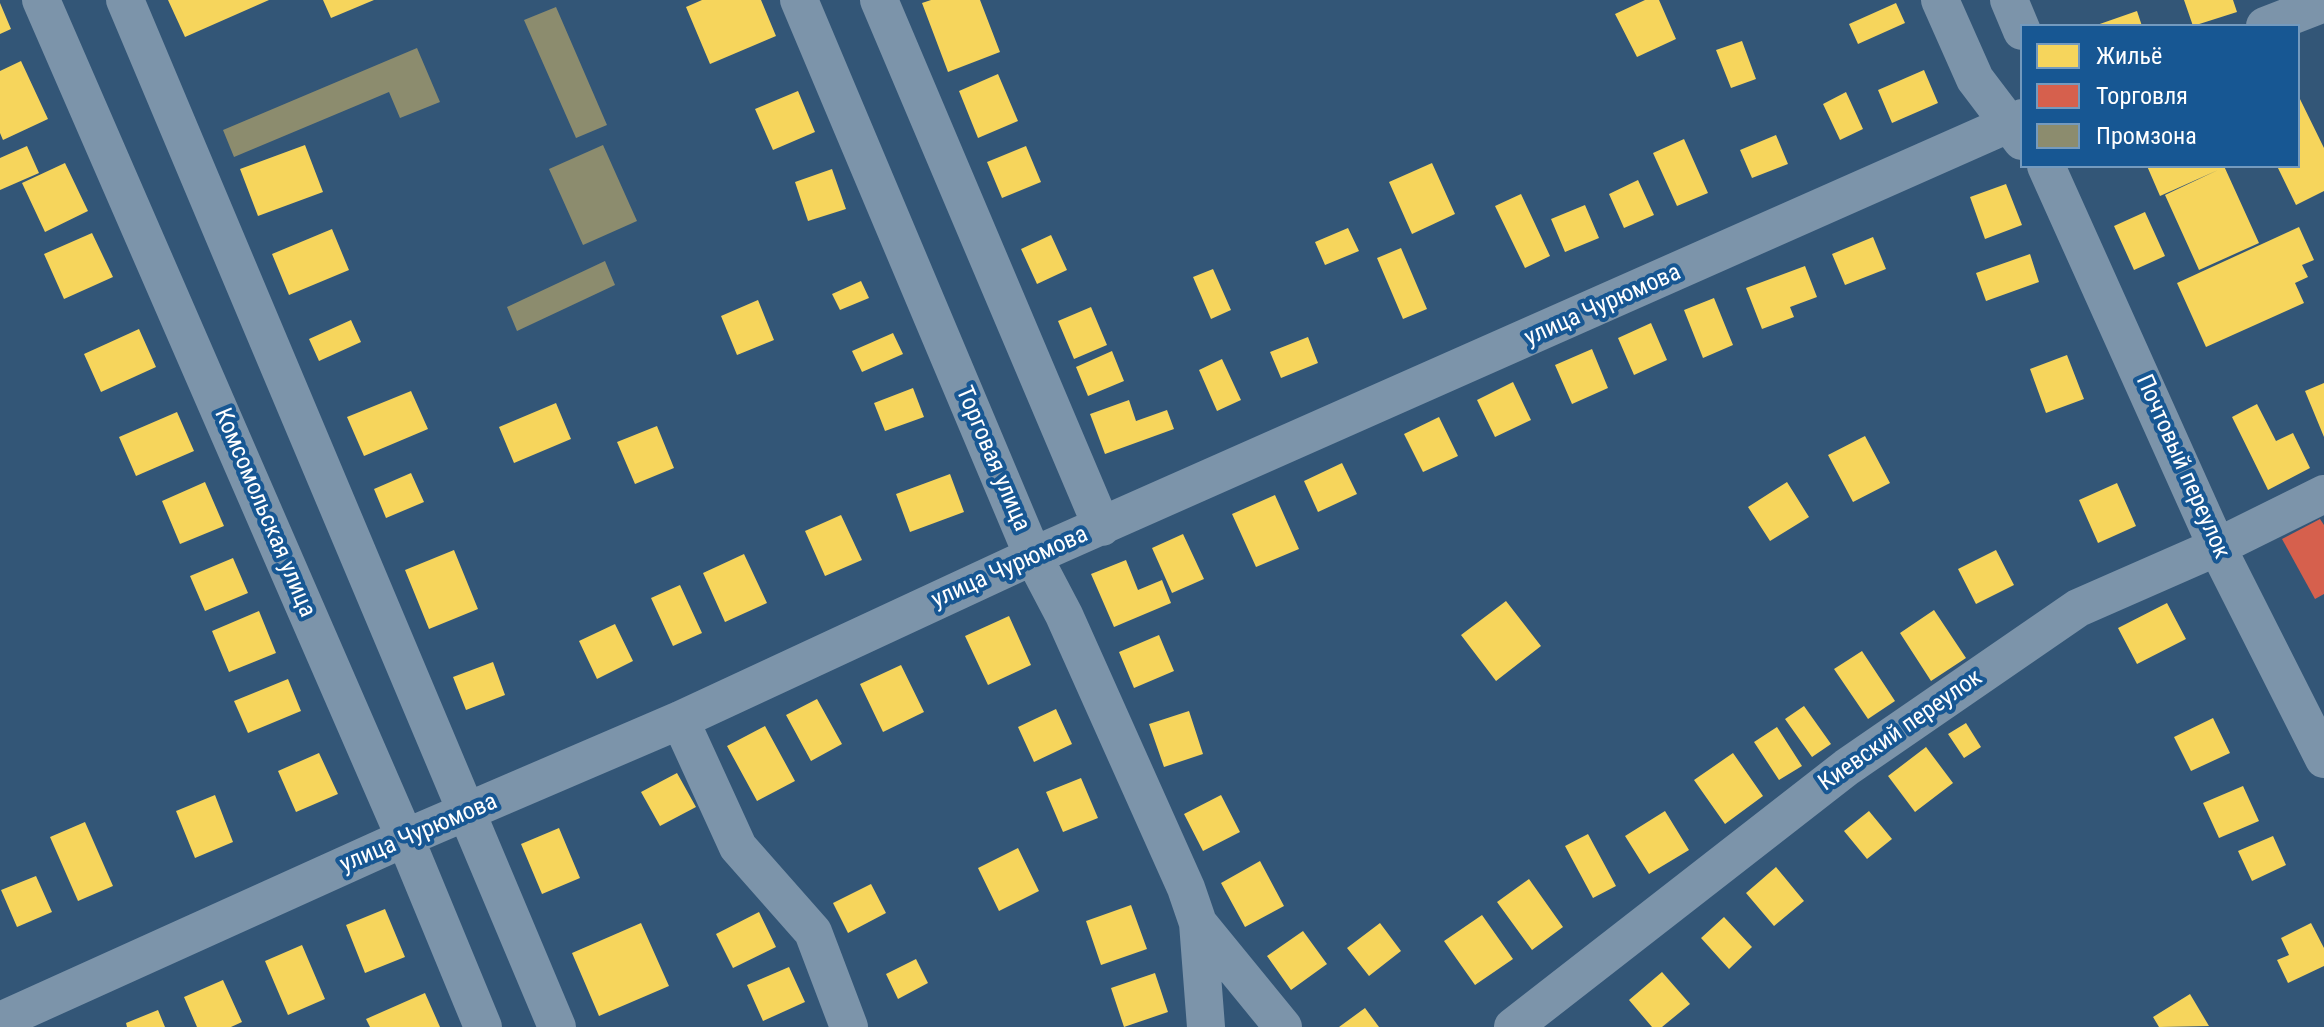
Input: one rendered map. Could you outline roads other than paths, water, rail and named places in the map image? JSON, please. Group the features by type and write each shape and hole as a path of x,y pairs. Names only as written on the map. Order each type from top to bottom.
{"street":[{"name":"Комсомольская улица","path":"41,0 405,838 483,1027"},
{"path":"125,0 557,1027"},
{"name":"Торговая улица","path":"799,0 1033,556 1064,615 1198,923 1283,1027"},
{"path":"879,0 1102,527"},
{"path":"1940,0 1975,79 2017,128"},
{"path":"2009,0 2020,26"},
{"path":"2270,24 2324,3"},
{"name":"улица Чурюмова","path":"0,1021 405,838 680,720 1033,556 2017,128"},
{"name":"Почтовый переулок","path":"2048,168 2217,547 2324,759"},
{"name":"Киевский переулок","path":"1513,1027 1847,767 2078,608 2217,547 2324,494"},
{"path":"680,720 738,847 813,932 849,1027"},
{"path":"1198,923 1206,1027"}]}
